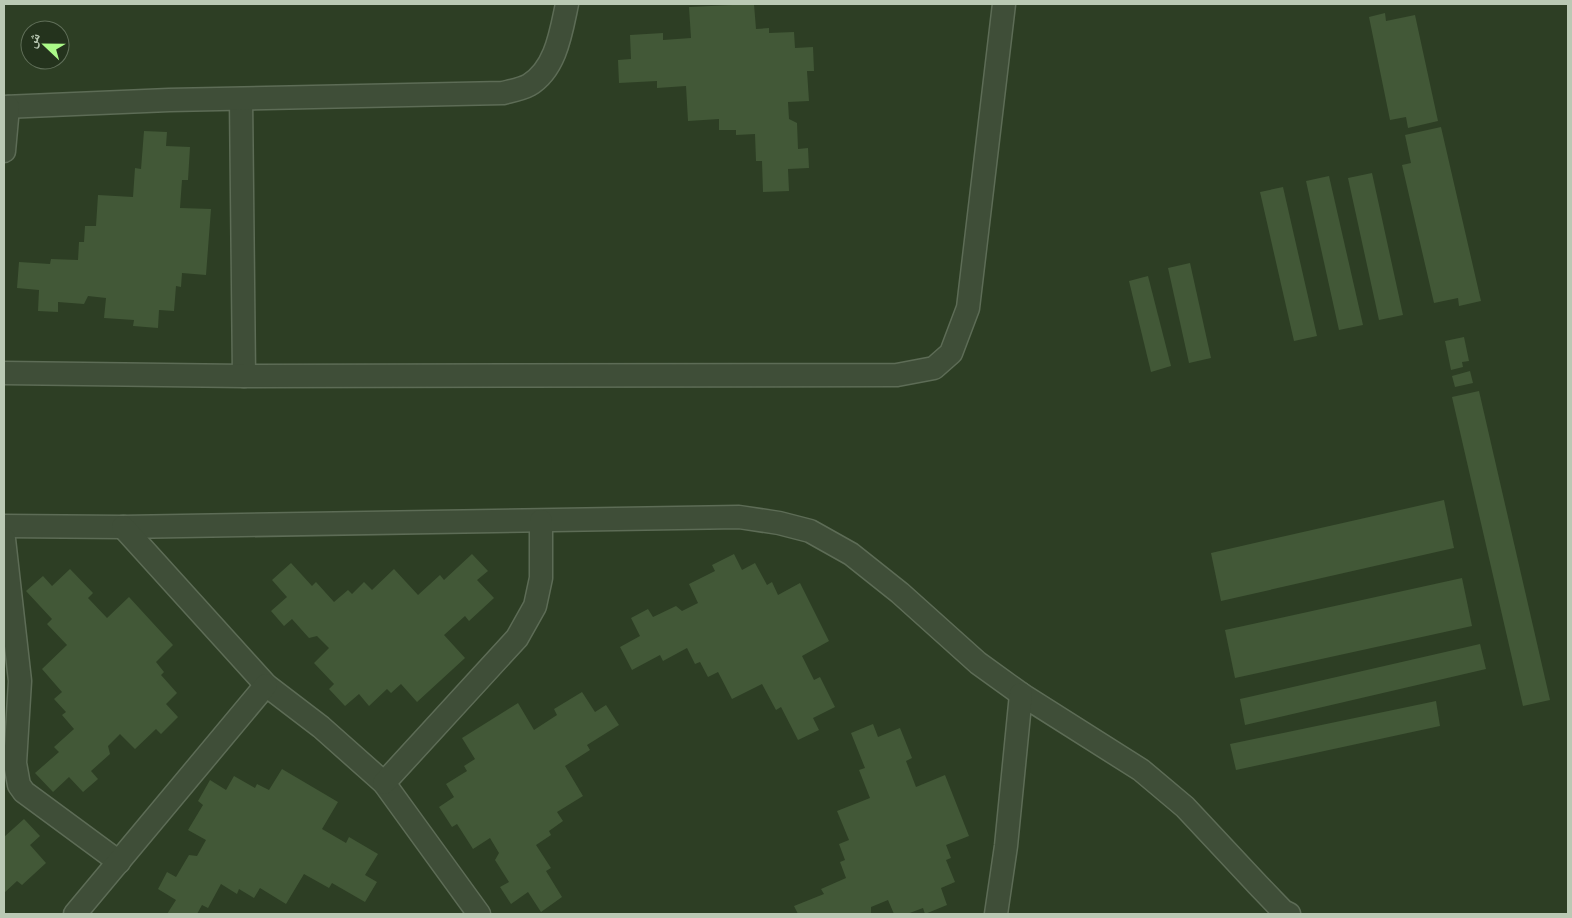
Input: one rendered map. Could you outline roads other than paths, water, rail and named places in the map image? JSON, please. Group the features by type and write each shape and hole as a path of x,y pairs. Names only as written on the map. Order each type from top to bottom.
{"street":[{"path":"4,151 6,107 503,93 529,86 547,69 560,37 567,4"},
{"path":"4,373 244,376 897,375 934,368 951,353 968,308 1004,4"},
{"path":"241,99 244,376"},
{"path":"4,526 123,527 739,517 779,523 810,531 851,554 900,593 978,664 1021,694 1141,770 1185,807 1279,913"},
{"path":"384,783 517,638 535,606 541,578 541,521"},
{"path":"123,527 266,685 321,727 384,783 479,914"},
{"path":"4,539 20,681 15,763 19,785 24,792 119,862"},
{"path":"75,914 266,685"},
{"path":"996,914 1006,846 1021,694"}]}
